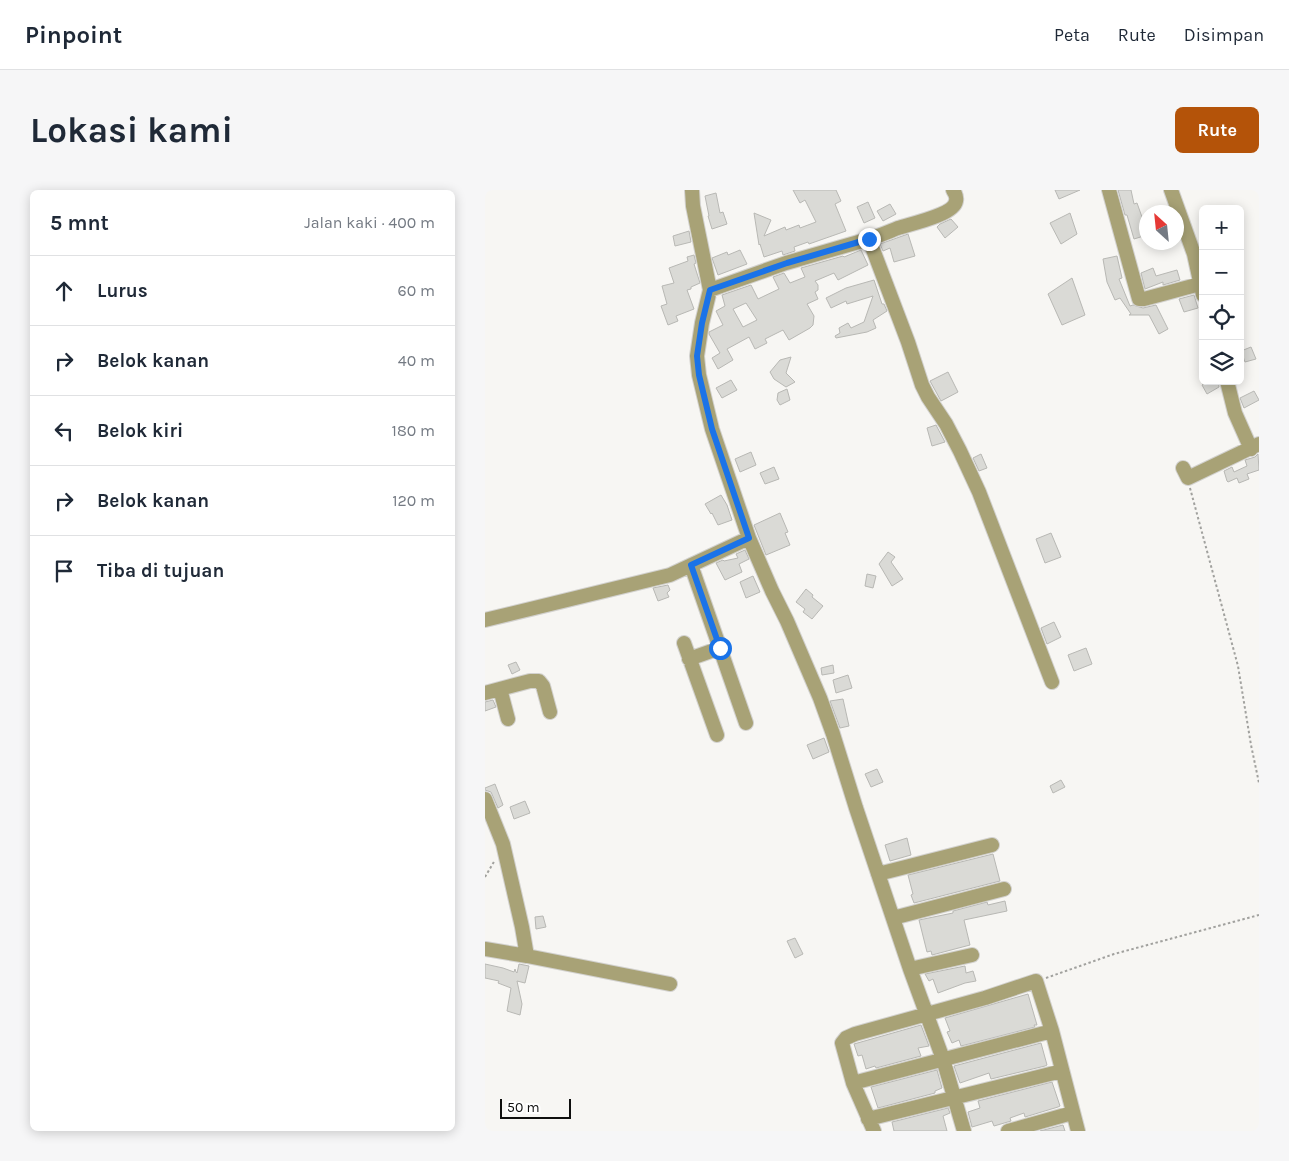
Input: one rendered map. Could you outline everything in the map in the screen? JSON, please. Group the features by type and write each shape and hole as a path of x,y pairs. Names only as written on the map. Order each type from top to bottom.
{"street":[{"path":"710,290 787,263 928,220 954,206 957,201 953,190"},
{"path":"1109,190 1139,299 1199,290"},
{"path":"1171,190 1194,254 1199,280"},
{"path":"693,191 693,206 710,290 697,356 699,375 712,429 749,538 820,698 910,969 943,1059 964,1131"},
{"path":"869,239 922,384 928,397 946,424 979,492 1052,682"},
{"path":"1185,473 1255,447 1235,413 1228,385"},
{"path":"485,620 670,575 749,538"},
{"path":"691,565 746,723"},
{"path":"683,643 717,735"},
{"path":"689,659 720,648"},
{"path":"485,693 530,681 539,681 543,686 550,712"},
{"path":"500,689 508,719"},
{"path":"485,799 503,844 527,956"},
{"path":"878,874 992,845"},
{"path":"893,918 1004,890"},
{"path":"485,949 670,984"},
{"path":"910,969 972,955"},
{"path":"1062,1071 954,1097 871,1125 853,1083 842,1043 846,1038 855,1034 1037,982 1052,1031 1062,1071 1072,1112 1077,1131"},
{"path":"853,1083 1052,1031"},
{"path":"1008,1131 1072,1112"}],"path":[{"path":"1185,473 1238,666 1259,782"},
{"path":"1037,982 1114,954 1259,915"}],"building":[{"path":"793,190 836,190 841,201 835,204 846,231 809,244 808,242 794,247 795,251 783,255 782,251 764,257 759,245 754,213 771,220 764,236 785,227 786,230 799,225 800,228 816,222 805,200 800,203"},
{"path":"1055,190 1080,190 1059,199"},
{"path":"1118,190 1131,190 1134,204 1137,203 1139,209 1139,237 1134,239 1127,215 1125,215"},
{"path":"716,193 720,213 723,212 727,224 712,229 705,196"},
{"path":"868,202 875,218 864,223 857,207"},
{"path":"890,204 896,214 883,221 877,211"},
{"path":"1070,213 1077,234 1061,244 1050,223"},
{"path":"951,219 958,227 945,238 937,227"},
{"path":"689,231 691,242 675,246 673,236"},
{"path":"908,234 915,256 894,262 890,248 883,251 880,244"},
{"path":"740,250 747,264 718,275 712,258 727,252 728,255"},
{"path":"861,250 868,265 838,280 834,273 815,281 818,285 818,290 815,292 818,299 807,304 814,316 813,325 810,328 789,340 783,330 765,339 767,343 755,349 749,337 727,349 733,360 718,369 712,358 720,353 709,332 723,325 716,311 725,306 722,295 751,285 758,299 779,289 773,277 784,273 790,283 805,277 801,268 844,257","holes":["746,303 757,320 743,327 733,309"]},
{"path":"694,255 696,263 694,264 700,283 687,290 694,309 676,316 678,321 668,325 661,306 667,304 662,286 674,283 669,268 688,261 687,257"},
{"path":"1117,256 1122,278 1119,279 1130,306 1143,308 1156,305 1168,329 1159,334 1149,315 1129,315 1131,314 1120,298 1115,300 1107,282 1103,259"},
{"path":"1153,268 1156,276 1177,270 1180,280 1163,285 1163,282 1145,289 1141,273"},
{"path":"1072,278 1085,315 1062,325 1048,294"},
{"path":"874,280 882,304 884,304 887,311 873,320 876,328 867,332 836,338 835,336 840,333 839,328 848,323 851,328 864,322 873,296 847,304 846,301 831,308 826,298 846,288"},
{"path":"1194,295 1198,308 1184,312 1179,299"},
{"path":"1251,347 1256,359 1245,362 1244,350"},
{"path":"791,357 786,373 795,382 786,387 774,379 770,372 780,360"},
{"path":"948,372 958,392 941,401 930,381"},
{"path":"731,380 737,390 722,398 716,388"},
{"path":"1202,385 1219,385 1219,387 1207,394"},
{"path":"787,389 790,400 780,405 777,400 778,393"},
{"path":"1254,391 1259,400 1244,408 1240,398"},
{"path":"936,425 945,442 932,446 927,428"},
{"path":"751,452 756,465 740,472 735,459"},
{"path":"981,454 987,468 979,471 973,458"},
{"path":"1258,454 1259,470 1247,474 1249,479 1239,483 1237,478 1227,481 1224,471 1232,467 1234,472 1247,466 1245,460"},
{"path":"774,467 779,479 765,484 760,473"},
{"path":"721,495 732,520 718,525 705,504"},
{"path":"780,513 788,532 785,533 790,545 766,555 754,525"},
{"path":"1051,533 1061,557 1045,563 1036,539"},
{"path":"745,550 749,559 739,564 742,572 725,580 716,563 738,558 736,554"},
{"path":"888,552 895,557 891,562 903,579 892,586 879,564"},
{"path":"867,574 876,576 873,588 865,586"},
{"path":"753,576 760,592 746,598 740,582"},
{"path":"668,585 670,590 667,593 669,597 658,601 653,588"},
{"path":"806,589 823,606 812,619 803,612 805,609 796,602"},
{"path":"1054,622 1061,637 1047,644 1041,628"},
{"path":"1086,648 1092,664 1074,671 1068,655"},
{"path":"516,662 520,670 512,674 508,665"},
{"path":"833,665 834,673 822,675 821,668"},
{"path":"848,675 852,688 836,693 833,680"},
{"path":"843,699 849,726 840,728 830,701"},
{"path":"493,700 496,707 485,711 485,702"},
{"path":"824,738 829,752 813,759 807,745"},
{"path":"877,769 883,782 871,787 865,774"},
{"path":"1061,780 1065,787 1053,793 1050,786"},
{"path":"495,784 503,805 498,808 491,792 485,790 485,788"},
{"path":"525,801 530,813 514,819 510,807"},
{"path":"907,838 911,855 890,861 885,845"},
{"path":"993,854 1000,881 914,903 908,875"},
{"path":"1005,901 1007,911 964,920 970,945 932,955 931,951 927,952 919,920 953,913 953,911 987,902 988,905"},
{"path":"543,916 546,927 536,929 535,917"},
{"path":"795,938 803,954 795,958 787,941"},
{"path":"485,964 514,972 515,969 517,973 519,964 529,966 525,983 517,981 522,1004 520,1015 507,1011 511,988 498,983 499,981 485,978"},
{"path":"965,966 966,973 973,971 976,981 938,993 933,979 929,981 925,974"},
{"path":"1028,994 1037,1025 1034,1025 1035,1027 961,1046 959,1040 952,1043 947,1032 950,1031 945,1018"},
{"path":"921,1025 929,1046 918,1048 921,1056 866,1069 862,1055 858,1056 854,1044"},
{"path":"1041,1043 1047,1065 1045,1066 991,1079 989,1073 960,1083 954,1066"},
{"path":"937,1070 942,1088 935,1091 935,1093 878,1108 871,1087"},
{"path":"1052,1082 1060,1106 1025,1117 1024,1113 1010,1118 1011,1121 994,1126 992,1121 972,1127 968,1112 980,1108 978,1101"},
{"path":"948,1108 950,1113 943,1116 947,1131 894,1131 892,1122"},
{"path":"1063,1125 1065,1131 1040,1131"}],"route":[{"path":"720,648 691,565 749,538 712,429 699,375 697,356 710,290 787,263 869,239"}]}
